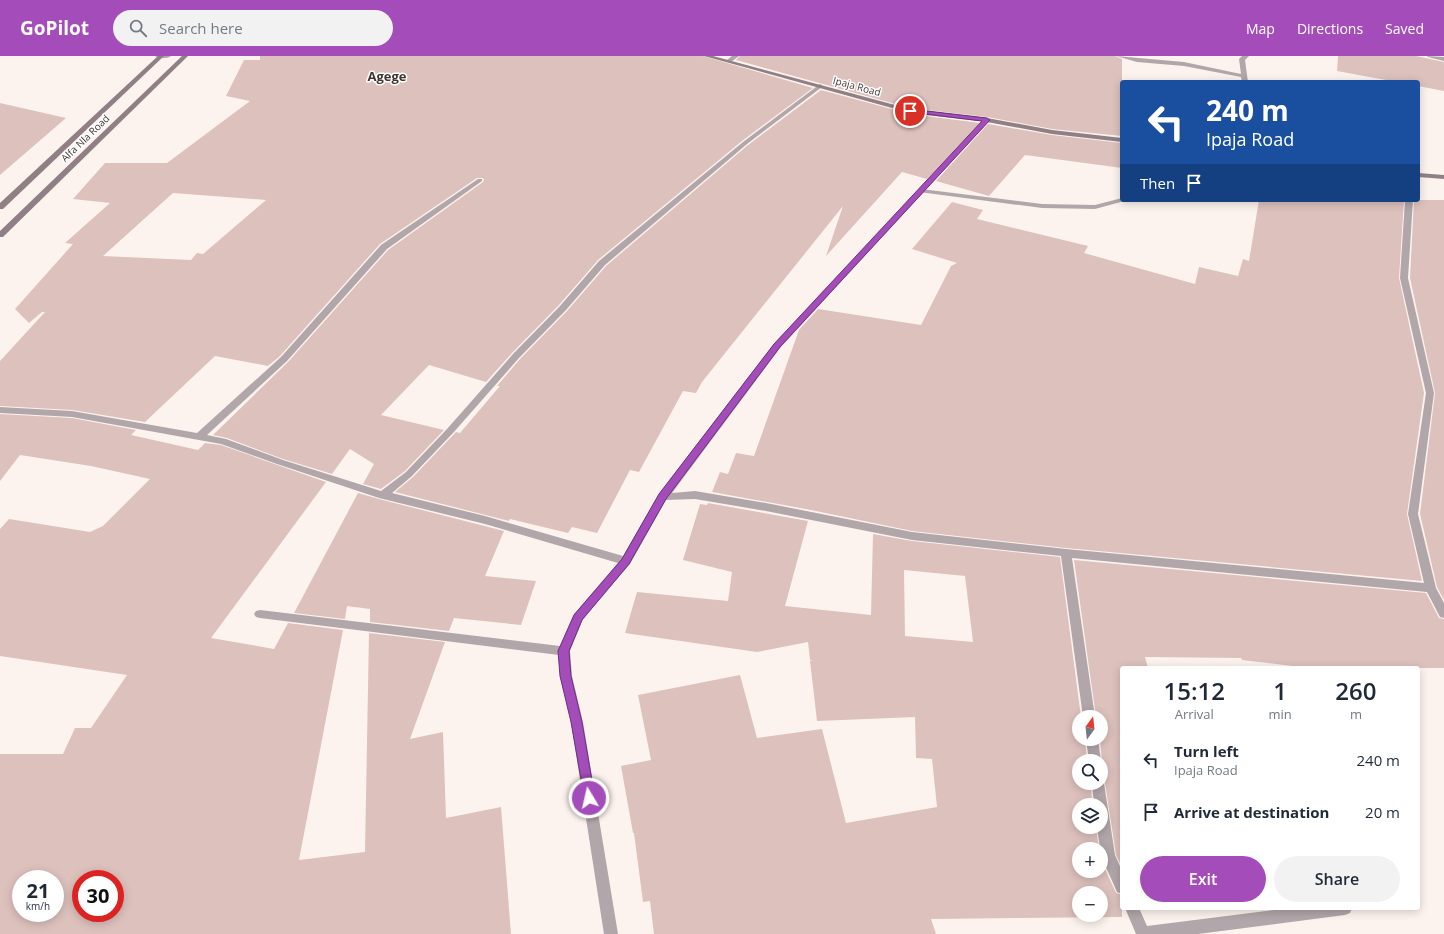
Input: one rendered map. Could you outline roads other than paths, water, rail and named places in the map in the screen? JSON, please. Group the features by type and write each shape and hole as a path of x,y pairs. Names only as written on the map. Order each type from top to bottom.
{"main road":[{"name":"Alfa Nla Road","path":"0,207 160,56"},
{"name":"Alfa Nla Road","path":"0,235 185,56"},
{"name":"Ipaja Road","path":"707,56 910,111 987,120 1052,132 1120,140"},
{"path":"1420,175 1444,176"}],"street":[{"path":"160,56 168,56"},
{"path":"729,61 736,56"},
{"path":"1119,56 1137,60 1184,64 1244,79 1242,59 1246,56"},
{"path":"1430,56 1444,59"},
{"path":"383,495 409,474 450,431 516,356 563,308 602,263 745,143 820,86"},
{"path":"611,934 577,722 566,676 564,651 578,618 626,561 663,497 777,346 987,120"},
{"path":"199,437 284,359 384,247 480,180"},
{"path":"921,191 1042,206 1095,207 1120,201"},
{"path":"1410,202 1404,278 1430,393 1413,514 1431,588 1444,614"},
{"path":"0,410 72,414 223,441 280,462 383,495 484,520 626,561"},
{"path":"663,497 695,495 766,507 912,536 1066,553 1431,588"},
{"path":"1066,553 1088,710"},
{"path":"260,614 564,651"},
{"path":"1099,790 1108,856 1120,883"},
{"path":"1133,910 1143,934 1329,910"}],"district":[{"name":"Agege","path":"387,76"}]}
